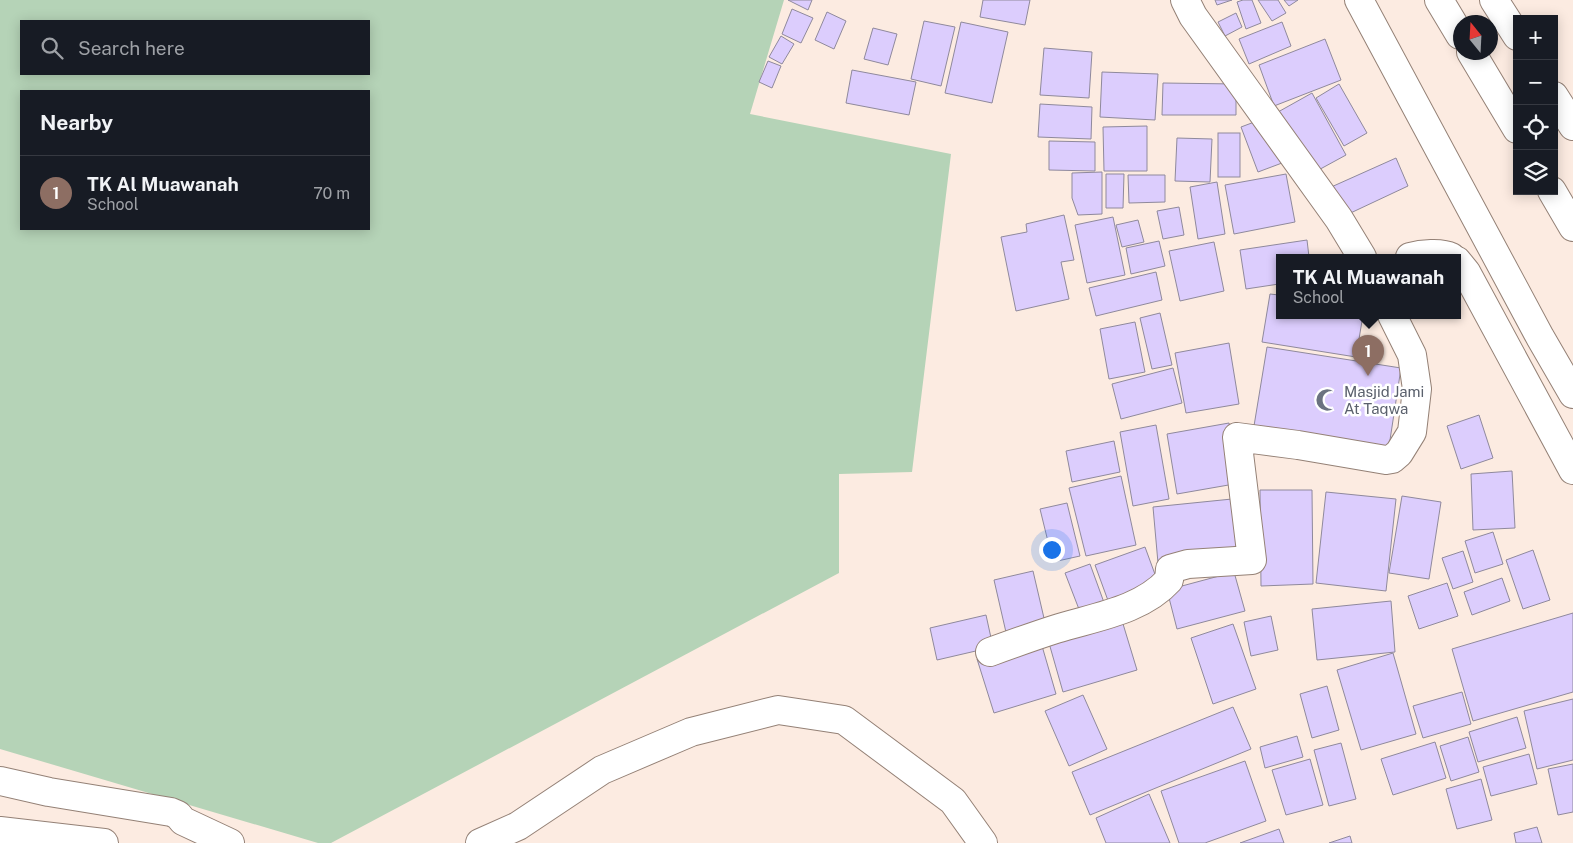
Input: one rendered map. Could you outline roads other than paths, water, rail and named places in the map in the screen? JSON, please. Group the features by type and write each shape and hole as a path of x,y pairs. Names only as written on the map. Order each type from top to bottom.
{"main road":[{"path":"1186,0 1193,16 1339,219 1360,254"},
{"path":"1359,0 1540,337 1573,394"},
{"path":"1439,0 1453,23"},
{"path":"1494,0 1513,30"},
{"path":"1476,60 1513,122"},
{"path":"1558,102 1573,126"},
{"path":"1554,195 1573,227"},
{"path":"1461,266 1573,470"},
{"path":"990,652 1046,632 1123,609 1148,598 1169,580 1170,569 1178,566 1252,560 1237,437 1386,460 1392,459 1399,453 1412,432 1417,389 1412,355 1394,319"},
{"path":"480,843 518,826 602,770 691,732 778,710 844,720 953,801 983,843"},
{"path":"0,781 48,792 171,812 178,815 183,821 230,843"},
{"path":"0,831 104,843"}],"place":[{"name":"TK Al Muawanah","path":"1368,376"},
{"name":"Masjid Jami At Taqwa","path":"1327,400"}]}
